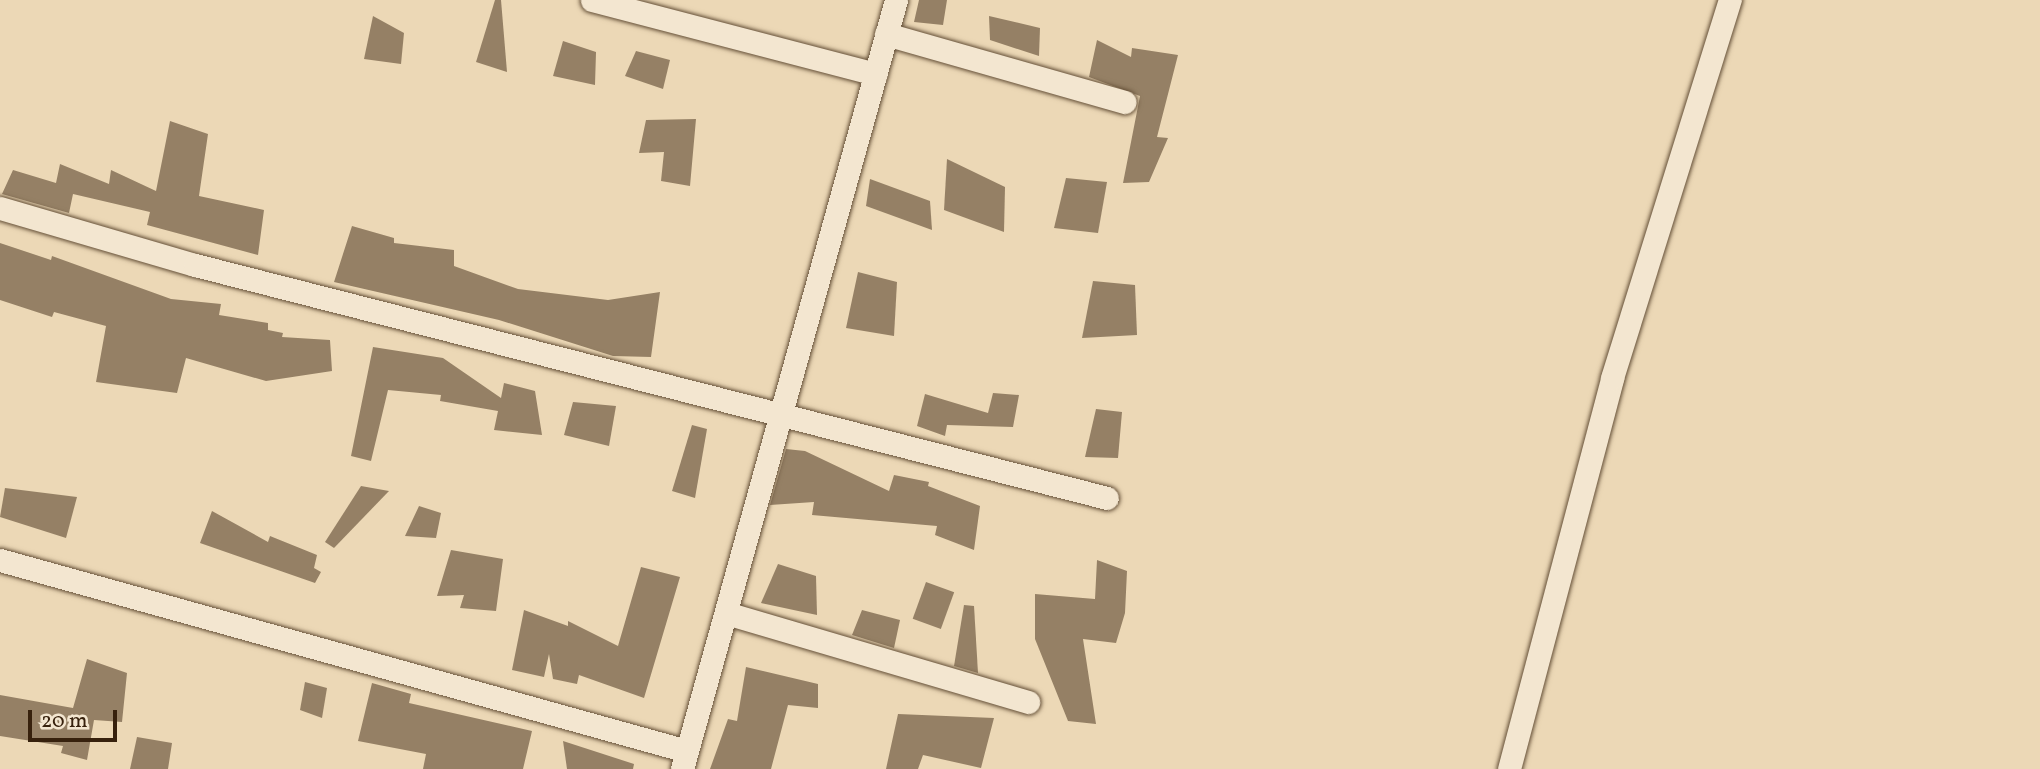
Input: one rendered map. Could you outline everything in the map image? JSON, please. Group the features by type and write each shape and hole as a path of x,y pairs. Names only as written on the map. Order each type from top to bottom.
{"street":[{"path":"592,0 876,74"},
{"path":"0,560 685,760 783,418 896,0"},
{"path":"1509,769 1612,378 1730,0"},
{"path":"886,34 1125,102"},
{"path":"0,208 195,265 783,418 1107,498"},
{"path":"726,613 1028,702"}],"building":[{"path":"495,0 501,0 507,72 476,62"},
{"path":"919,0 947,0 943,25 914,22"},
{"path":"373,16 404,33 401,64 364,59"},
{"path":"989,16 1040,28 1039,56 990,40"},
{"path":"1097,40 1131,57 1132,48 1178,55 1157,137 1168,138 1149,182 1123,183 1140,96 1089,77"},
{"path":"563,41 596,52 595,85 553,76"},
{"path":"636,51 670,60 663,89 625,76"},
{"path":"696,119 690,186 661,181 664,152 639,153 646,120"},
{"path":"170,121 208,134 199,196 264,210 258,255 147,225 150,212 73,194 69,213 2,194 13,170 56,183 60,164 109,184 111,170 156,191"},
{"path":"947,159 1005,187 1004,232 944,210"},
{"path":"1066,178 1107,182 1098,233 1054,228"},
{"path":"870,179 930,201 932,230 866,206"},
{"path":"352,226 394,238 394,243 454,250 454,266 518,289 608,300 660,292 651,357 613,356 499,320 334,282"},
{"path":"0,243 51,260 52,256 171,299 221,304 219,315 268,323 268,330 283,333 282,337 330,340 332,371 266,381 186,358 177,393 96,382 106,326 54,312 52,317 0,300"},
{"path":"858,272 897,282 894,336 846,328"},
{"path":"1093,281 1135,285 1137,335 1082,338"},
{"path":"373,347 443,358 501,398 504,383 535,391 542,435 494,430 498,411 440,401 441,395 388,390 371,461 351,456"},
{"path":"993,393 1019,395 1013,427 947,425 945,436 917,426 925,394 988,413"},
{"path":"573,402 616,406 609,446 564,435"},
{"path":"1096,409 1122,412 1118,458 1085,457"},
{"path":"692,425 707,429 695,498 672,491"},
{"path":"786,449 805,451 889,491 894,475 929,482 928,486 980,506 974,550 935,535 937,526 812,515 814,502 770,505"},
{"path":"361,486 389,491 334,548 325,542"},
{"path":"5,488 77,497 66,538 0,517"},
{"path":"419,506 441,513 436,538 405,536"},
{"path":"212,511 268,542 270,536 317,555 314,568 321,572 315,583 200,543"},
{"path":"451,550 503,559 496,611 460,608 464,595 437,596"},
{"path":"1097,560 1127,571 1125,613 1116,643 1083,639 1096,724 1068,721 1035,639 1035,594 1095,599"},
{"path":"778,564 816,576 817,615 761,603"},
{"path":"641,567 680,577 644,698 579,675 577,684 553,679 549,654 544,677 512,670 524,610 568,626 568,621 618,646"},
{"path":"926,582 954,592 941,629 913,619"},
{"path":"964,605 974,606 978,673 954,666"},
{"path":"862,610 900,620 894,648 852,635"},
{"path":"87,659 127,673 122,722 94,720 87,760 61,753 63,746 0,736 0,695 73,708"},
{"path":"746,667 818,684 818,708 788,705 771,769 710,769 728,719 737,721"},
{"path":"305,682 327,688 322,718 300,710"},
{"path":"372,683 411,694 409,703 532,731 523,769 423,769 426,754 358,741"},
{"path":"898,714 994,718 981,768 923,755 918,769 886,769"},
{"path":"137,737 172,743 168,769 130,769"},
{"path":"563,741 634,764 633,769 567,769"}]}
